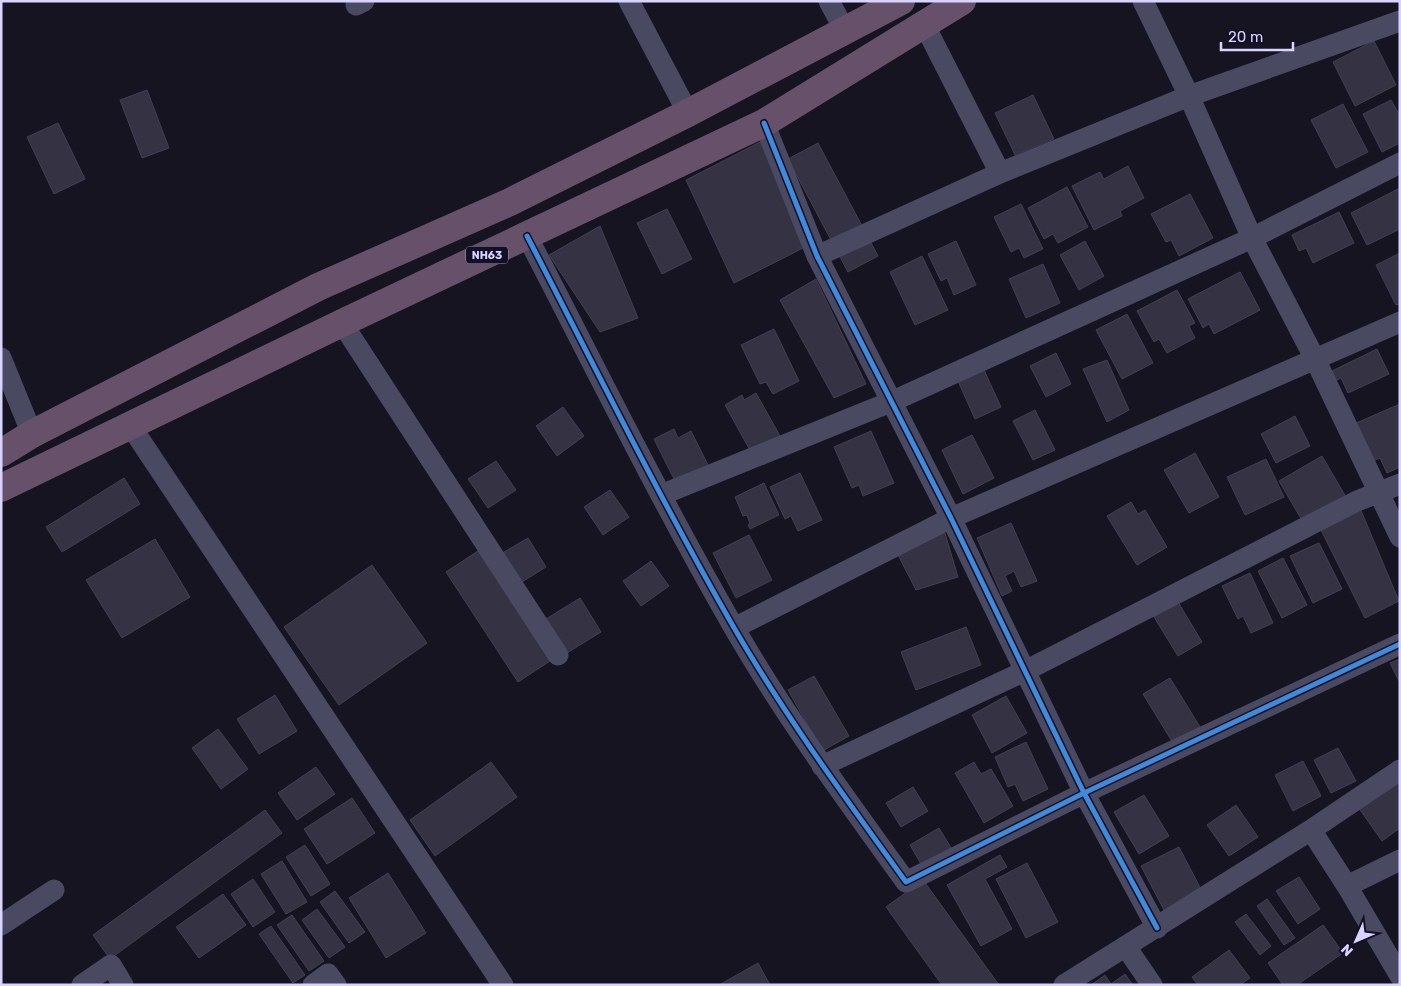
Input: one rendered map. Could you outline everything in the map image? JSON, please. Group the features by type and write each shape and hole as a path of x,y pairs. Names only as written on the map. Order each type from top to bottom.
{"highway":[{"path":"1,453 32,434 318,287 510,202 688,113 901,1"},
{"name":"NH63","path":"1,488 342,323 764,123 962,1"}],"street":[{"path":"629,1 688,113"},
{"path":"829,1 845,31"},
{"path":"1143,1 1189,96 1252,238 1315,359 1400,537"},
{"path":"818,256 1000,173 1189,96 1400,21"},
{"path":"924,24 1000,173"},
{"path":"764,123 818,256 951,518 1084,792 1157,928"},
{"path":"661,495 893,402 1252,238 1400,163"},
{"path":"527,236 661,495 734,628 822,766 906,882 1084,792 1400,644"},
{"path":"734,628 951,518 1400,322"},
{"path":"342,323 558,655"},
{"path":"1,358 32,434"},
{"path":"130,425 503,985"},
{"path":"822,766 1025,671 1357,501 1380,494 1400,484"},
{"path":"1064,985 1311,830 1400,770"},
{"path":"1311,830 1348,886 1400,976"},
{"path":"1348,886 1400,860"},
{"path":"1,925 54,890"},
{"path":"1126,947 1152,985"},
{"path":"82,985 111,965 123,985"},
{"path":"313,985 328,974 336,985"}],"building":[{"path":"1374,41 1396,85 1355,106 1333,62"},
{"path":"147,90 169,148 142,158 120,100"},
{"path":"1033,95 1054,139 1015,155 995,113"},
{"path":"1391,100 1400,116 1400,143 1382,152 1363,114"},
{"path":"1343,104 1368,152 1336,168 1311,120"},
{"path":"58,123 85,179 54,194 27,137"},
{"path":"760,142 807,246 734,283 686,180"},
{"path":"818,143 878,256 848,272 788,159"},
{"path":"1128,166 1144,198 1120,211 1122,216 1094,230 1072,186 1100,172 1104,179"},
{"path":"1067,187 1088,227 1058,243 1053,234 1044,239 1028,208"},
{"path":"1400,188 1400,229 1367,245 1351,213"},
{"path":"1190,194 1213,238 1179,256 1171,240 1166,242 1151,214"},
{"path":"1021,204 1043,249 1024,258 1019,248 1011,252 994,217"},
{"path":"667,209 692,259 662,274 637,223"},
{"path":"1339,212 1354,243 1313,263 1306,248 1299,251 1292,235"},
{"path":"600,226 638,318 600,332 549,255"},
{"path":"956,241 976,285 954,295 947,278 941,281 928,254"},
{"path":"1085,241 1104,276 1079,290 1060,255"},
{"path":"1400,253 1400,304 1396,305 1376,265"},
{"path":"922,256 948,310 915,325 890,272"},
{"path":"1043,264 1060,303 1026,318 1009,279"},
{"path":"1240,272 1260,310 1214,334 1209,324 1203,328 1188,299"},
{"path":"816,279 866,384 834,398 780,300"},
{"path":"1177,290 1195,323 1189,326 1195,338 1167,353 1159,339 1154,342 1137,311"},
{"path":"1127,314 1153,363 1122,379 1096,330"},
{"path":"774,329 799,381 773,394 766,382 760,384 741,345"},
{"path":"1377,349 1389,374 1348,393 1341,378 1337,380 1332,371"},
{"path":"1056,353 1071,384 1046,397 1030,366"},
{"path":"1107,360 1129,410 1107,422 1083,369"},
{"path":"984,370 1001,407 975,419 958,381"},
{"path":"756,393 780,436 751,452 725,405 742,395 744,400"},
{"path":"1400,404 1400,467 1387,473 1380,458 1371,462 1354,424"},
{"path":"563,407 584,436 557,456 536,426"},
{"path":"1035,410 1055,450 1033,460 1013,421"},
{"path":"1295,416 1310,446 1276,463 1261,434"},
{"path":"674,429 678,438 691,431 711,471 678,487 654,439"},
{"path":"871,431 894,483 863,496 859,485 852,488 834,447"},
{"path":"972,435 994,478 963,494 942,450"},
{"path":"1195,453 1219,497 1189,513 1164,470"},
{"path":"1322,456 1346,497 1303,522 1279,481"},
{"path":"1266,459 1284,497 1245,515 1227,477"},
{"path":"496,461 516,490 488,508 468,479"},
{"path":"800,473 822,520 798,531 791,516 785,519 770,487"},
{"path":"124,478 140,504 62,552 46,527"},
{"path":"764,483 779,515 750,529 747,515 743,516 735,497"},
{"path":"610,490 629,517 603,535 584,507"},
{"path":"1357,501 1399,601 1365,618 1320,528"},
{"path":"1131,502 1138,514 1145,510 1167,547 1137,565 1107,516"},
{"path":"1011,523 1037,581 1021,587 1014,571 1005,576 1012,591 1002,596 977,538"},
{"path":"945,533 958,577 916,590 896,551"},
{"path":"749,535 772,580 736,598 713,553"},
{"path":"528,538 546,567 517,585 499,555"},
{"path":"155,539 190,597 122,638 86,580"},
{"path":"1319,543 1342,589 1313,603 1290,556"},
{"path":"478,551 550,661 518,682 446,572"},
{"path":"1283,558 1307,605 1282,618 1258,571"},
{"path":"651,561 669,586 641,606 623,581"},
{"path":"372,565 427,643 339,705 284,627"},
{"path":"1250,573 1273,623 1251,633 1243,616 1238,619 1222,586"},
{"path":"580,598 601,632 567,653 546,619"},
{"path":"1178,602 1202,642 1178,656 1154,617"},
{"path":"966,627 981,665 916,690 901,652"},
{"path":"1400,659 1400,683 1390,663"},
{"path":"814,676 849,736 822,751 788,690"},
{"path":"1170,678 1200,727 1173,743 1143,694"},
{"path":"275,695 297,731 259,754 237,719"},
{"path":"1006,696 1027,733 992,753 972,715"},
{"path":"218,729 248,769 221,789 192,748"},
{"path":"1026,742 1048,789 1023,801 1015,784 1008,787 995,757"},
{"path":"1338,748 1356,781 1331,793 1314,760"},
{"path":"1303,761 1321,796 1293,811 1275,775"},
{"path":"491,762 517,797 435,856 410,820"},
{"path":"974,762 981,774 991,769 1013,806 984,823 955,773"},
{"path":"316,767 335,794 297,820 278,793"},
{"path":"1400,778 1400,828 1382,841 1358,807"},
{"path":"913,787 928,811 901,827 886,803"},
{"path":"1144,795 1169,836 1139,854 1114,812"},
{"path":"352,798 375,833 327,864 304,829"},
{"path":"1236,805 1258,837 1229,856 1207,825"},
{"path":"265,810 282,833 110,959 93,935"},
{"path":"939,828 953,851 924,869 910,845"},
{"path":"305,845 330,884 311,896 286,857"},
{"path":"1179,847 1204,895 1166,914 1141,866"},
{"path":"1000,855 1007,867 985,879 1012,929 981,946 947,885"},
{"path":"282,861 307,902 286,914 261,874"},
{"path":"1027,863 1058,922 1026,938 996,879"},
{"path":"388,873 426,933 386,958 349,898"},
{"path":"1299,877 1320,909 1298,924 1276,891"},
{"path":"253,879 275,912 253,927 231,894"},
{"path":"923,880 999,985 942,985 886,907"},
{"path":"335,891 365,932 349,943 320,902"},
{"path":"223,894 246,925 199,958 176,927"},
{"path":"1267,899 1295,938 1284,945 1257,906"},
{"path":"317,909 345,947 329,958 302,920"},
{"path":"1246,914 1271,946 1260,955 1235,922"},
{"path":"292,915 324,961 309,971 277,925"},
{"path":"1323,925 1343,953 1297,985 1283,985 1268,963"},
{"path":"271,926 305,975 293,983 259,934"},
{"path":"1229,950 1250,978 1240,985 1198,985 1192,977"},
{"path":"758,963 770,985 719,985"},
{"path":"1125,974 1133,985 1091,985 1105,975 1111,984"}],"cycle path":[{"path":"764,123 817,256 951,518 1084,793 1157,928"},
{"path":"527,236 654,481 733,626 795,725 906,882 1084,793 1400,644"}]}
